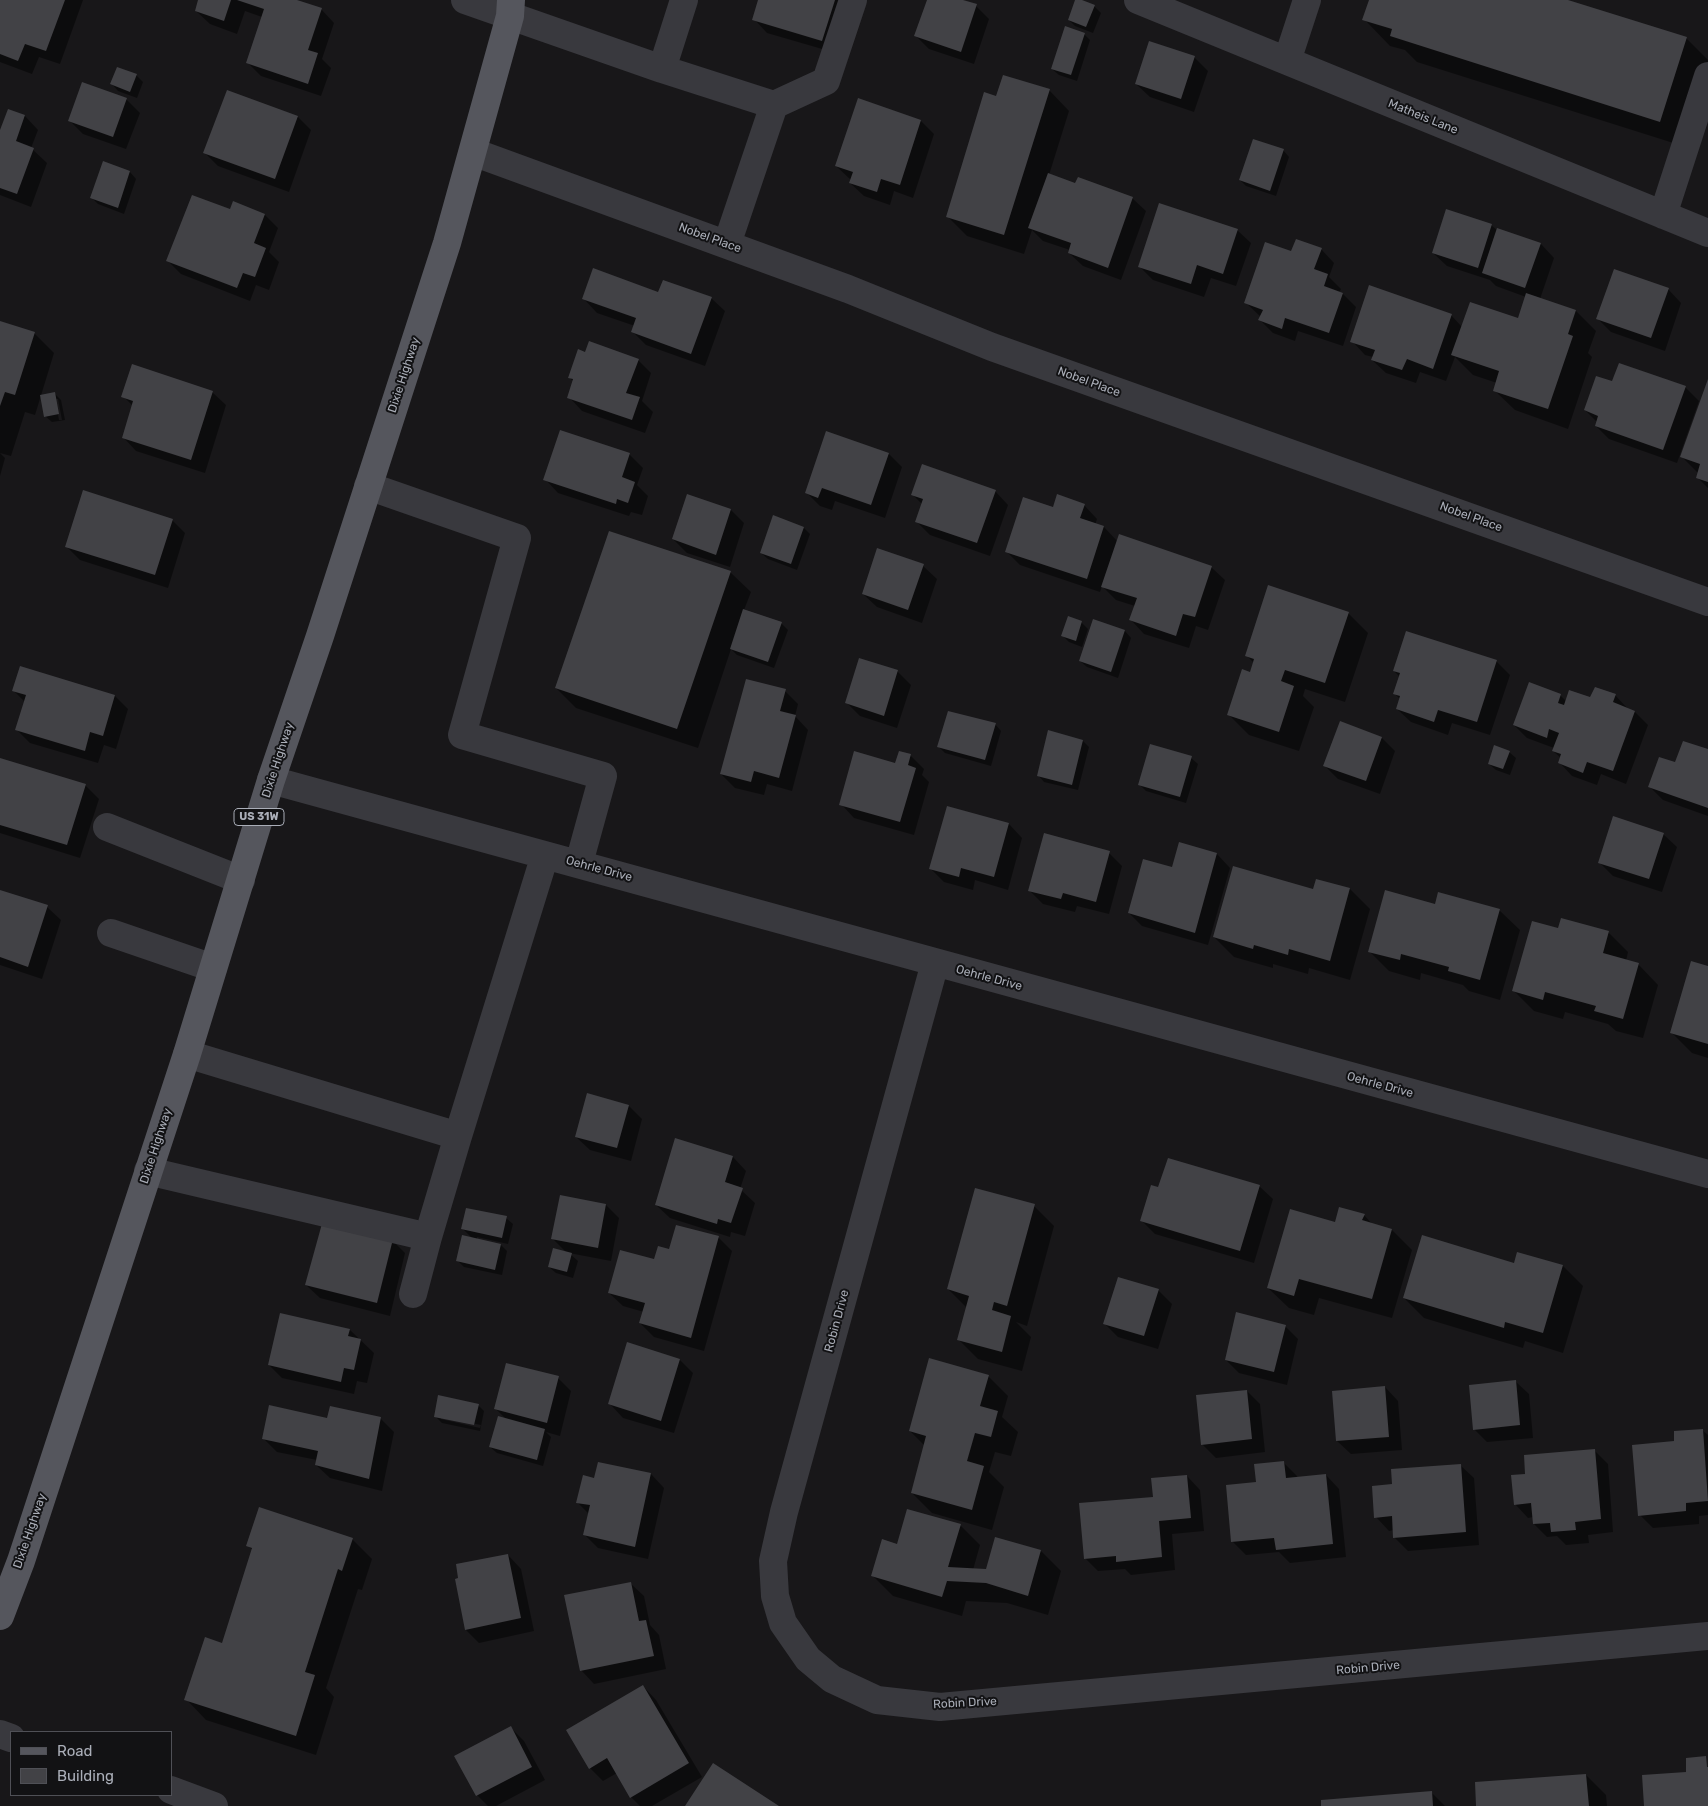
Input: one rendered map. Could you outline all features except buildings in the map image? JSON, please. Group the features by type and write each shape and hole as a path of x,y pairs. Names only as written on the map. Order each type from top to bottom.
{"main road":[{"name":"Dixie Highway","path":"0,1616 21,1561 187,1054 270,780 317,645 447,243 515,5"}],"street":[{"path":"465,0 515,5 662,69 774,105 826,81 853,0"},
{"path":"662,69 684,0"},
{"name":"Matheis Lane","path":"1138,0 1708,233"},
{"path":"1286,61 1307,0"},
{"path":"1664,215 1708,76"},
{"path":"727,244 774,105"},
{"name":"Nobel Place","path":"474,152 848,288 992,347 1708,602"},
{"path":"368,486 518,538 462,735 603,776 579,863"},
{"name":"Oehrle Drive","path":"270,780 579,863 935,963 1708,1174"},
{"path":"106,827 241,880"},
{"path":"413,1294 458,1136 545,855"},
{"path":"111,933 213,968"},
{"name":"Robin Drive","path":"935,963 784,1512 773,1561 775,1596 783,1623 808,1659 832,1679 877,1700 940,1707 1708,1636"},
{"path":"187,1054 458,1136"},
{"path":"148,1172 428,1237"},
{"path":"172,1790 214,1806"}]}
